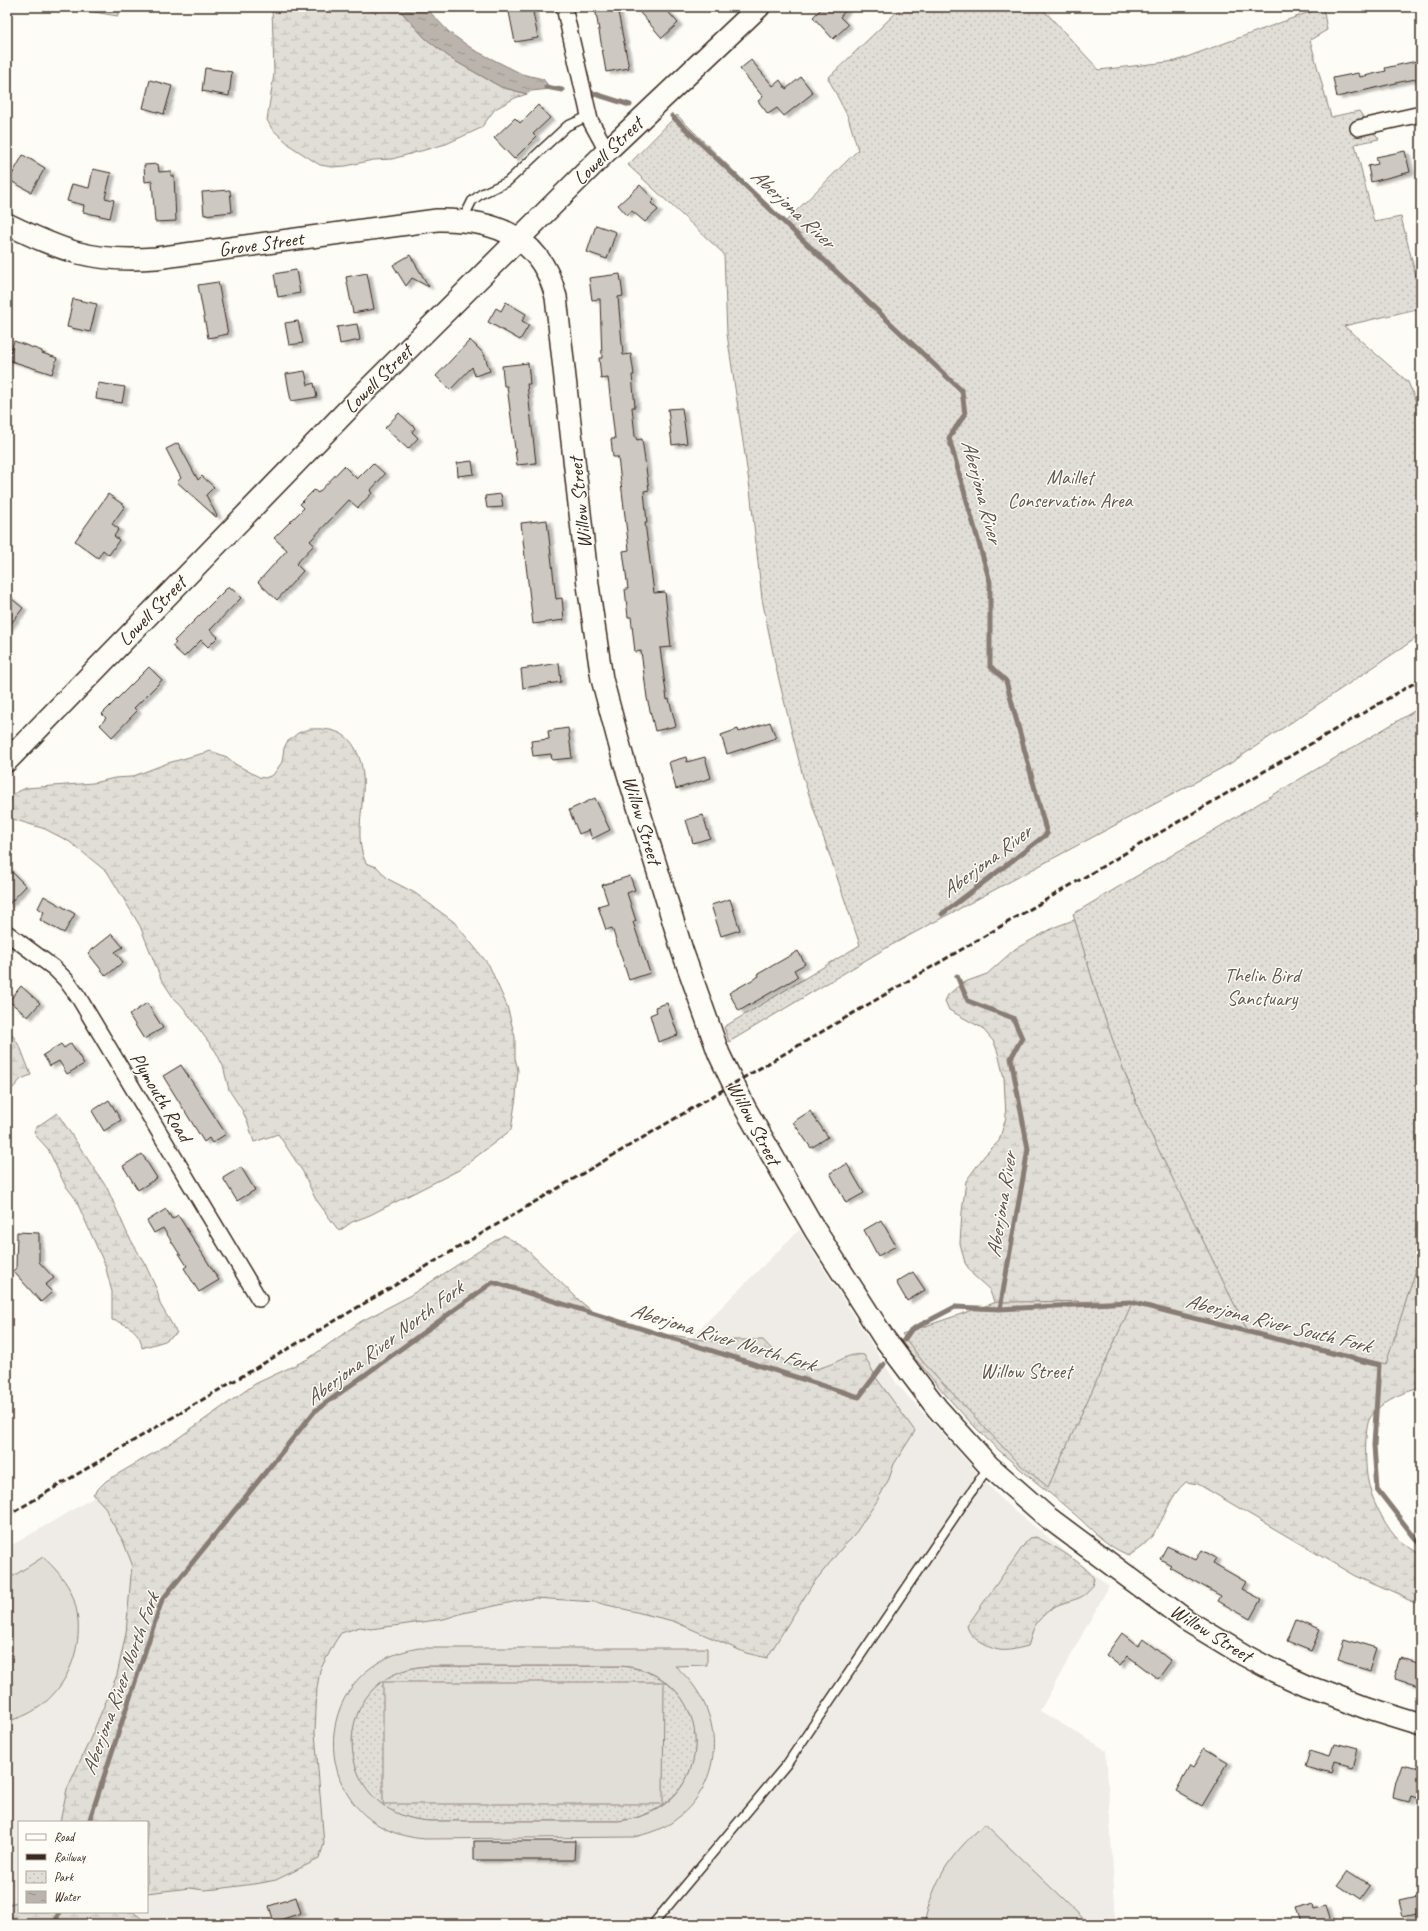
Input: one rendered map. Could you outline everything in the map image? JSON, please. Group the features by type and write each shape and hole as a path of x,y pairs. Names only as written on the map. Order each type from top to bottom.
{"main road":[{"name":"Lowell Street","path":"7,761 361,396 607,151 759,7"},
{"name":"Grove Street","path":"7,224 45,242 72,252 86,256 119,260 175,256 428,221 462,221 488,226 519,238"},
{"name":"Willow Street","path":"519,238 536,254 553,283 556,297 588,585 602,679 623,758 682,950 705,1017 725,1066 745,1108 778,1168 836,1265 884,1338 937,1408 989,1466 1046,1516 1158,1600 1216,1638 1274,1671 1307,1686 1366,1708 1421,1725"}],"street":[{"path":"564,7 589,116 594,130 607,151"},
{"path":"1358,128 1421,114"},
{"name":"Plymouth Road","path":"7,933 54,968 66,980 79,998 259,1300"}],"lane":[{"path":"462,221 472,201 481,194 507,182 567,126 589,116"},
{"path":"653,1924 787,1764 989,1466"}],"shaded area":[{"path":"799,1230 897,1384 1004,1502 1109,1586 1040,1711 1106,1750 1116,1924 7,1924 7,1548 299,1378 537,1300 672,1356"}],"green space":[{"path":"64,7 118,7 118,16"},
{"path":"272,7 397,7 425,38 453,60 501,87 527,94 515,98 495,109 481,128 446,144 392,159 373,160 346,166 332,167 320,165 292,147 272,129 267,120 274,74"},
{"name":"Maillet Conservation Area","path":"902,7 1041,7 1099,70 1176,61 1323,7 1327,30 1310,40 1331,117 1359,111 1379,139 1355,144 1374,222 1401,217 1421,296 1421,308 1344,326 1408,382 1421,413 1421,635 1231,763 886,948 729,1042 724,1027 860,945 803,777 776,668 762,599 750,489 727,334 724,254 628,165 677,115 785,222 858,150 848,117 828,78"},
{"name":"Thelin Bird Sanctuary","path":"1421,707 1421,1254 1386,1364 1247,1330 1140,1112 1097,995 1073,914"},
{"path":"1421,718 1421,1267 1417,1272 1418,1281 1421,1285 1421,1388 1392,1398 1380,1406 1370,1418 1367,1430 1366,1468 1369,1487 1386,1524 1397,1538 1421,1555 1421,1605 1355,1576 1198,1484 1186,1482 1180,1488 1175,1494 1152,1536 1147,1542 1130,1555 1114,1548 995,1447 941,1390 900,1341 909,1334 995,1304 989,1289 973,1275 965,1263 960,1243 966,1181 985,1155 999,1141 1006,1117 1004,1078 994,1042 982,1028 949,1010 945,1001 948,995 962,983 987,974 1015,949 1055,927 1079,918"},
{"path":"310,729 324,729 337,732 348,739 356,750 361,764 363,778 360,836 361,850 366,863 377,867 388,879 415,893 454,922 489,965 507,1006 515,1037 515,1058 518,1070 511,1130 459,1170 370,1215 352,1222 339,1231 315,1198 303,1172 278,1134 254,1142 242,1110 229,1090 223,1066 216,1052 182,1006 173,997 161,979 140,926 108,873 70,842 45,829 13,819 7,815 13,794 26,788 93,783 115,778 131,777 168,763 211,751 227,757 235,764 259,777 265,778 273,775 282,762 284,748 287,742 298,733"},
{"path":"7,1026 21,1049 31,1075 21,1079 13,1088 7,1086"},
{"path":"57,1113 107,1188 128,1235 145,1264 157,1290 160,1304 177,1333 165,1341 142,1348 139,1337 133,1330 128,1326 112,1320 112,1292 105,1265 75,1198 65,1185 48,1149 37,1137 34,1131 38,1126"},
{"path":"504,1235 526,1249 592,1311 609,1319 658,1336 672,1335 702,1340 763,1340 780,1358 788,1364 804,1370 825,1366 853,1355 864,1355 877,1379 915,1431 894,1464 889,1479 877,1501 853,1537 841,1549 812,1585 767,1658 746,1653 673,1621 595,1602 535,1598 463,1613 444,1619 371,1629 360,1627 341,1633 320,1670 317,1688 315,1732 324,1844 319,1859 276,1880 261,1883 217,1889 204,1890 190,1888 148,1893 148,1821 60,1821 67,1789 117,1675 126,1633 132,1564 123,1541 105,1507 93,1494 106,1481 174,1441 255,1384 308,1359 360,1322 406,1298"},
{"name":"Willow Street","path":"1133,1301 1048,1487 1017,1462 923,1362 902,1334 997,1302"},
{"path":"1036,1537 1077,1561 1090,1573 1094,1579 1092,1586 1085,1595 1055,1606 1044,1615 1035,1625 1028,1646 1009,1650 998,1650 987,1646 969,1632 967,1626 1029,1538"},
{"path":"43,1557 58,1572 70,1590 77,1610 78,1630 76,1651 69,1670 58,1688 44,1703 27,1714 7,1721 7,1580"},
{"path":"419,1648 707,1648 707,1665 675,1666 692,1683 704,1703 711,1724 714,1746 711,1767 703,1788 690,1807 671,1823 653,1832 634,1837 425,1839 386,1829 358,1808 340,1780 334,1748 338,1715 353,1685 380,1661","holes":["426,1666 621,1666 654,1674 677,1692 691,1716 695,1743 690,1770 676,1794 652,1812 618,1821 429,1821 396,1813 372,1795 357,1771 352,1744 356,1717 370,1693 393,1675"]},
{"path":"428,1666 621,1666 654,1675 677,1692 691,1716 696,1743 691,1769 676,1793 652,1812 618,1821 429,1821 395,1813 371,1795 357,1771 352,1743 356,1716 371,1691 395,1674"},
{"path":"383,1682 664,1682 663,1804 383,1804"},
{"path":"985,1824 1089,1924 924,1924 938,1880 945,1868 962,1846"},
{"path":"18,1902 18,1913 134,1913 149,1924 7,1924 7,1904"}],"water":[{"path":"397,7 425,7 450,33 474,50 522,74 543,79 551,89 531,91 527,94 501,87 453,60 425,38"}],"building":[{"path":"508,7 532,7 538,38 515,42"},
{"path":"595,7 617,7 629,68 606,72"},
{"path":"635,7 664,7 678,23 662,38"},
{"path":"823,7 848,7 840,17 848,25 833,39 813,17"},
{"path":"751,60 773,86 780,80 786,89 801,77 813,93 784,116 777,108 768,114 758,101 763,97 740,69"},
{"path":"1421,60 1421,78 1337,97 1333,78 1358,73 1360,77 1386,71 1385,68"},
{"path":"205,68 232,72 229,96 202,91"},
{"path":"150,80 172,86 164,114 143,108"},
{"path":"538,105 550,118 533,134 536,137 514,159 494,138 515,118 520,123"},
{"path":"1405,151 1410,172 1371,182 1368,166 1378,164 1376,157"},
{"path":"23,155 45,168 31,192 9,180"},
{"path":"158,164 159,172 171,171 171,176 174,176 176,221 155,222 152,181 145,182 144,165"},
{"path":"93,169 111,173 105,198 114,200 110,218 83,212 84,205 67,201 72,184 89,188"},
{"path":"640,185 654,200 651,203 658,210 645,222 632,211 627,215 618,205"},
{"path":"230,190 232,212 204,215 202,192"},
{"path":"596,225 616,232 607,259 587,252"},
{"path":"410,255 429,287 412,278 406,286 393,265"},
{"path":"296,270 300,293 278,297 274,274"},
{"path":"367,273 374,309 353,313 346,277"},
{"path":"620,274 623,296 618,297 623,355 631,354 634,375 632,375 635,407 632,407 635,436 637,440 642,439 649,490 644,491 647,523 645,523 654,593 665,592 671,647 660,648 667,700 669,699 676,726 655,731 647,698 641,651 635,652 631,617 628,617 625,589 628,589 623,551 629,550 618,457 613,457 611,439 615,439 608,378 601,379 599,358 602,358 600,299 592,300 589,278"},
{"path":"218,282 228,334 208,338 198,285"},
{"path":"73,299 97,304 90,332 67,327"},
{"path":"506,302 526,314 522,321 529,325 520,340 488,322 496,308 501,311"},
{"path":"298,321 303,343 289,345 285,323"},
{"path":"357,324 360,340 340,344 337,327"},
{"path":"470,340 484,354 490,371 475,376 472,367 450,390 436,376"},
{"path":"14,341 57,358 52,374 8,360"},
{"path":"528,363 530,384 527,384 536,463 517,465 507,386 504,386 502,366"},
{"path":"305,371 308,385 314,383 317,397 291,401 286,374"},
{"path":"98,383 125,387 122,403 96,399"},
{"path":"682,408 687,443 672,445 668,409"},
{"path":"399,413 415,428 412,432 418,438 408,449 385,428"},
{"path":"178,443 198,480 202,476 214,487 206,495 217,516 216,517 177,482 181,478 166,449"},
{"path":"472,461 474,474 458,476 457,463"},
{"path":"373,463 385,474 370,491 372,493 358,508 349,500 310,541 314,545 296,564 303,571 277,600 258,582 287,550 274,538 304,508 300,504 314,490 318,493 344,466 357,479"},
{"path":"108,494 125,506 112,524 119,529 114,536 119,540 109,555 103,550 98,558 75,541"},
{"path":"501,494 503,507 487,508 485,496"},
{"path":"547,520 556,599 562,598 564,620 533,624 521,523"},
{"path":"229,586 241,598 210,630 218,637 208,647 201,640 184,657 172,646 176,643 174,641"},
{"path":"7,595 23,608 7,629"},
{"path":"559,663 561,682 523,688 521,669"},
{"path":"149,667 162,680 134,708 137,711 112,737 100,725 106,718 102,714"},
{"path":"770,722 776,738 727,754 721,735 738,729 739,732"},
{"path":"568,728 572,758 552,760 551,754 533,756 531,741 549,739 548,731"},
{"path":"686,757 687,762 705,757 711,778 676,789 669,762"},
{"path":"595,798 610,830 592,839 589,830 579,834 569,810"},
{"path":"703,815 710,838 693,843 686,820"},
{"path":"7,867 26,886 7,906"},
{"path":"630,876 635,890 627,893 636,921 633,922 650,973 629,980 612,928 606,930 598,906 608,903 602,885"},
{"path":"44,896 75,914 64,933 40,920 44,912 38,908"},
{"path":"730,899 740,930 721,936 711,905"},
{"path":"112,934 123,947 115,952 123,962 106,976 88,953"},
{"path":"798,951 805,964 794,970 798,977 739,1011 729,993"},
{"path":"21,986 40,1003 28,1017 9,1001"},
{"path":"147,1003 163,1028 144,1039 129,1015"},
{"path":"667,1003 678,1035 658,1042 650,1015 657,1012 655,1007"},
{"path":"71,1043 84,1064 67,1074 59,1061 50,1066 43,1055 61,1044 64,1048"},
{"path":"181,1065 226,1134 212,1143 209,1138 204,1142 163,1076"},
{"path":"109,1100 121,1120 104,1131 92,1111"},
{"path":"810,1111 828,1137 811,1148 793,1122"},
{"path":"142,1154 157,1178 138,1190 123,1166"},
{"path":"847,1164 864,1193 846,1203 830,1173"},
{"path":"241,1167 255,1190 237,1201 223,1178"},
{"path":"166,1209 172,1219 178,1215 219,1280 199,1292 184,1268 187,1266 163,1228 154,1233 147,1221"},
{"path":"881,1220 896,1246 878,1256 864,1230"},
{"path":"17,1232 39,1233 39,1262 54,1278 45,1285 52,1292 41,1302 13,1271 16,1268"},
{"path":"913,1272 925,1290 907,1301 896,1282"},
{"path":"1167,1546 1196,1560 1202,1550 1216,1558 1213,1563 1246,1582 1242,1589 1261,1599 1250,1619 1218,1601 1221,1596 1169,1567 1171,1565 1160,1559"},
{"path":"1295,1619 1320,1630 1311,1651 1286,1641"},
{"path":"1122,1633 1138,1646 1143,1639 1171,1661 1158,1679 1128,1656 1120,1666 1106,1655"},
{"path":"1344,1638 1377,1648 1370,1670 1338,1660"},
{"path":"1402,1658 1421,1664 1421,1687 1395,1679"},
{"path":"1334,1745 1357,1751 1352,1768 1334,1763 1331,1773 1305,1766 1310,1750 1330,1756"},
{"path":"1204,1748 1228,1762 1202,1806 1176,1791 1190,1766 1193,1768"},
{"path":"1402,1766 1421,1771 1421,1796 1417,1795 1416,1798 1410,1796 1408,1802 1393,1798"},
{"path":"474,1841 575,1841 574,1860 474,1860"},
{"path":"1348,1871 1369,1885 1359,1899 1338,1885"},
{"path":"1421,1895 1421,1912 1403,1916 1399,1900"},
{"path":"296,1897 301,1913 274,1922 269,1906"},
{"path":"1313,1903 1314,1908 1327,1905 1333,1924 1299,1924 1294,1908"}],"waterway":[{"name":"Aberjona River","path":"546,87 562,90"},
{"name":"Aberjona River","path":"592,93 630,105"},
{"name":"Aberjona River","path":"672,116 962,391 965,414 949,438 990,582 990,666 1006,681 1047,834 942,914"},
{"name":"Aberjona River","path":"957,976 968,1001 1013,1018 1022,1038 1011,1058 1028,1149 1000,1309"},
{"name":"Aberjona River North Fork","path":"89,1821 162,1600 315,1411 493,1282 859,1397 884,1364"},
{"name":"Aberjona River South Fork","path":"904,1340 911,1330 955,1307 1000,1309 1130,1302 1379,1365 1374,1445 1377,1489 1421,1544"},
{"name":"Aberjona River North Fork","path":"55,1924 59,1913"}],"railway":[{"path":"7,1516 733,1084 1421,679"}]}
